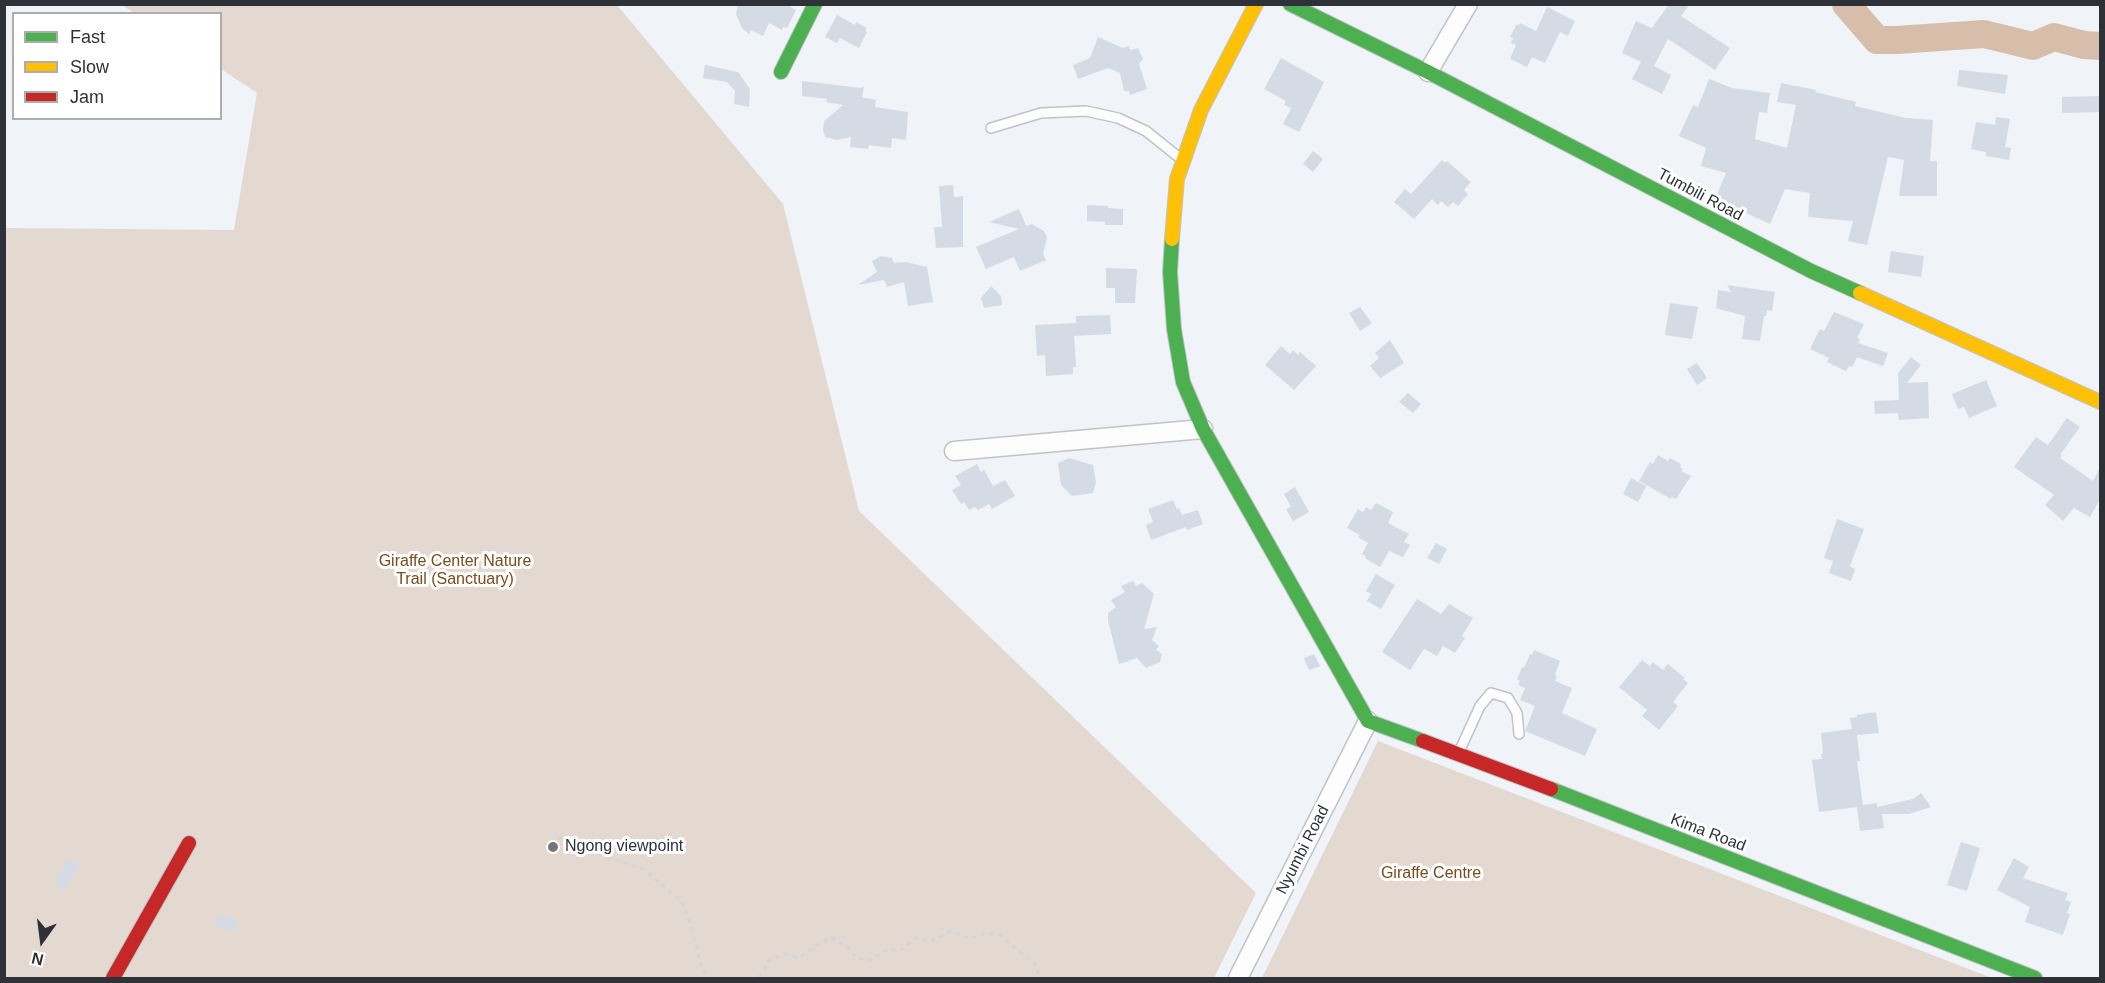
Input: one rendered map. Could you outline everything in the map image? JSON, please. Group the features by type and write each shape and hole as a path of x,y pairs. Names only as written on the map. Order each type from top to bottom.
{"street":[{"path":"781,72 815,4"},
{"path":"1256,4 1201,110 1177,179 1170,272 1174,329 1183,382 1203,429 1368,721"},
{"name":"Tumbili Road","path":"1290,4 1428,72 1811,271 2100,402"},
{"path":"1428,72 1468,4"},
{"path":"954,451 1203,429"},
{"name":"Kima Road","path":"1368,721 1580,800 2036,978"},
{"name":"Nyumbi Road","path":"1238,978 1368,721"},
{"path":"113,978 189,843"}],"lane":[{"path":"991,128 1041,113 1086,111 1118,118 1146,130 1183,161"},
{"path":"1458,754 1480,706 1491,693 1508,698 1517,714 1519,734"}],"path":[{"path":"557,838 576,840 593,852 644,869 681,901 691,924 702,969 710,978"},
{"path":"759,978 770,960 785,954 797,958 831,937 848,947 856,957 870,961 888,949 900,951 916,938 931,941 951,931 970,939 983,934 998,934 1037,966 1038,978"}],"green space":[{"name":"Giraffe Center Nature Trail (Sanctuary)","path":"121,5 617,5 783,204 859,511 1256,893 1214,978 5,978 5,228 234,230 257,93 222,70 222,12 133,12"},
{"name":"Giraffe Centre","path":"1378,741 1992,978 1262,978"}],"building":[{"path":"738,4 786,4 796,10 787,28 783,27 782,30 769,23 763,36 751,30 749,34 742,28 736,14"},
{"path":"1669,4 1690,4 1681,16 1730,48 1715,70 1668,39 1654,66 1671,75 1662,94 1632,79 1641,62 1622,53 1636,21 1652,28"},
{"path":"1547,7 1575,21 1568,36 1560,32 1545,63 1532,57 1527,67 1510,59 1516,45 1511,43 1513,38 1510,37 1517,24 1519,26 1520,23 1536,31"},
{"path":"837,15 855,25 856,22 867,28 859,48 840,38 837,43 825,37"},
{"path":"1098,37 1123,48 1129,46 1130,50 1138,48 1143,59 1139,64 1147,89 1130,95 1129,91 1124,91 1120,73 1108,68 1078,79 1073,65 1090,58"},
{"path":"1281,58 1324,82 1299,132 1283,124 1291,108 1284,105 1286,101 1264,89"},
{"path":"705,65 738,72 750,89 749,107 734,104 735,91 727,82 703,78"},
{"path":"1959,70 2008,75 2005,94 1957,86"},
{"path":"1709,79 1732,88 1770,93 1767,113 1759,112 1755,139 1787,148 1796,105 1777,102 1781,83 1816,90 1815,92 1856,102 1855,106 1906,118 1933,120 1930,161 1937,161 1937,196 1899,196 1904,160 1888,157 1867,245 1848,241 1853,221 1808,217 1810,193 1785,189 1770,224 1715,199 1726,173 1701,166 1706,148 1679,136 1693,105 1698,107"},
{"path":"802,81 861,88 864,86 862,97 876,100 875,107 908,112 906,140 892,138 891,148 869,145 868,149 850,147 851,137 837,140 825,137 824,121 843,105 826,102 827,99 802,96"},
{"path":"2100,96 2100,112 2062,113 2062,97"},
{"path":"1996,117 2010,119 2005,147 2011,148 2009,160 1986,156 1986,152 1971,149 1976,122 1995,125"},
{"path":"1313,151 1323,159 1313,172 1303,164"},
{"path":"1442,160 1445,163 1447,161 1471,182 1464,190 1468,194 1458,206 1453,202 1448,207 1441,201 1438,205 1432,199 1414,219 1394,202 1405,189 1411,194"},
{"path":"953,185 954,197 963,196 963,247 936,248 934,227 942,227 939,186"},
{"path":"1087,205 1123,209 1123,225 1105,225 1105,222 1087,221"},
{"path":"1019,209 1026,226 1032,224 1044,231 1047,238 1043,254 1046,260 1020,271 1014,257 986,269 976,247 1019,229 989,222"},
{"path":"1891,251 1924,256 1921,277 1888,272"},
{"path":"881,256 892,258 894,263 906,262 927,267 933,302 908,306 904,282 887,287 884,280 858,285 877,272 872,261"},
{"path":"1106,268 1137,269 1135,303 1115,303 1115,288 1106,288"},
{"path":"1727,285 1775,292 1772,311 1767,310 1764,316 1760,341 1742,339 1745,316 1716,308 1718,290 1731,292"},
{"path":"991,286 1001,296 1002,305 984,308 981,298"},
{"path":"1670,303 1698,307 1692,339 1665,335"},
{"path":"1360,307 1372,323 1360,331 1349,313"},
{"path":"1834,312 1864,324 1857,338 1860,339 1858,343 1888,353 1883,366 1857,357 1852,367 1849,366 1846,371 1827,362 1829,358 1810,349 1820,329 1824,331"},
{"path":"1110,315 1111,334 1074,336 1076,367 1073,367 1073,374 1046,376 1045,355 1037,356 1035,325 1076,323 1076,316"},
{"path":"1390,340 1404,363 1380,378 1370,366 1379,358 1375,353"},
{"path":"1281,346 1290,354 1293,350 1298,355 1300,352 1316,366 1294,390 1265,365"},
{"path":"1911,357 1921,365 1907,383 1928,382 1929,418 1899,420 1898,413 1875,414 1874,401 1899,400 1898,373"},
{"path":"1697,363 1707,378 1697,385 1687,369"},
{"path":"1986,380 1997,406 1969,418 1964,407 1958,409 1952,394"},
{"path":"1408,393 1421,404 1413,413 1399,402"},
{"path":"2067,418 2080,427 2060,458 2093,481 2100,468 2100,499 2090,517 2074,508 2063,521 2045,505 2054,495 2014,467 2036,437 2048,445"},
{"path":"1658,455 1668,461 1670,458 1681,464 1680,467 1683,469 1681,471 1691,476 1676,499 1672,497 1671,499 1639,481 1650,462 1653,464"},
{"path":"1069,458 1093,465 1096,482 1093,493 1072,496 1061,485 1058,463"},
{"path":"977,464 981,472 984,470 993,486 1005,480 1015,496 992,509 989,504 978,510 975,507 969,510 964,502 961,504 952,490 961,485 955,476"},
{"path":"1631,478 1646,486 1638,502 1623,494"},
{"path":"1295,487 1309,512 1293,521 1286,509 1291,507 1284,494"},
{"path":"1173,500 1182,515 1198,510 1203,524 1187,530 1186,527 1151,540 1146,525 1153,522 1148,509"},
{"path":"1376,503 1393,512 1388,523 1409,534 1404,542 1410,545 1403,557 1389,551 1380,567 1362,554 1368,543 1358,537 1360,535 1347,528 1358,509 1363,512 1366,507 1371,510"},
{"path":"1837,519 1864,529 1850,566 1855,569 1851,581 1829,573 1833,561 1824,558"},
{"path":"1436,543 1447,549 1439,564 1427,558"},
{"path":"1376,574 1395,585 1381,609 1367,601 1371,594 1366,591"},
{"path":"1133,581 1136,586 1142,583 1154,594 1144,629 1157,627 1152,640 1159,646 1156,650 1162,654 1160,662 1146,668 1137,658 1119,664 1108,621 1108,613 1116,607 1111,600 1125,592 1121,586"},
{"path":"1417,599 1441,614 1449,604 1473,618 1462,636 1465,638 1455,653 1443,646 1437,656 1424,649 1410,670 1382,652"},
{"path":"1534,650 1560,661 1555,681 1572,688 1562,713 1597,729 1585,756 1525,731 1535,706 1520,700 1525,688 1518,685 1520,681 1517,680 1522,667 1524,668"},
{"path":"1314,654 1320,666 1309,670 1304,658"},
{"path":"1642,660 1650,666 1653,662 1663,670 1668,664 1688,683 1673,702 1678,706 1659,730 1642,716 1647,710 1619,687"},
{"path":"1876,712 1879,733 1857,735 1860,761 1857,761 1863,805 1877,803 1877,807 1913,799 1921,793 1931,807 1909,814 1882,814 1884,828 1860,831 1857,807 1819,812 1812,760 1822,759 1821,733 1852,729 1850,718"},
{"path":"1961,842 1980,848 1967,891 1947,885"},
{"path":"68,858 80,864 63,892 53,879 59,875"},
{"path":"2014,858 2029,867 2023,878 2068,893 2065,900 2071,902 2067,913 2070,914 2063,935 2025,922 2030,907 1997,890"},
{"path":"218,914 237,919 234,932 215,927"}],"waterway":[{"path":"1846,4 1877,40 1984,34 2033,46 2054,37 2084,45 2100,46"}],"traffic: fast":[{"path":"781,72 815,4"},
{"path":"1290,4 1428,72 1811,271 1860,293"},
{"path":"1172,239 1170,272 1174,329 1183,382 1203,429 1368,721 1423,741"},
{"path":"1551,789 2035,978"}],"traffic: slow":[{"path":"1172,239 1177,179 1201,110 1256,4"},
{"path":"1860,293 2100,402"}],"traffic: jam":[{"path":"1423,741 1551,789"},
{"path":"113,978 189,843"}],"place":[{"name":"Ngong viewpoint","path":"553,847"}]}
